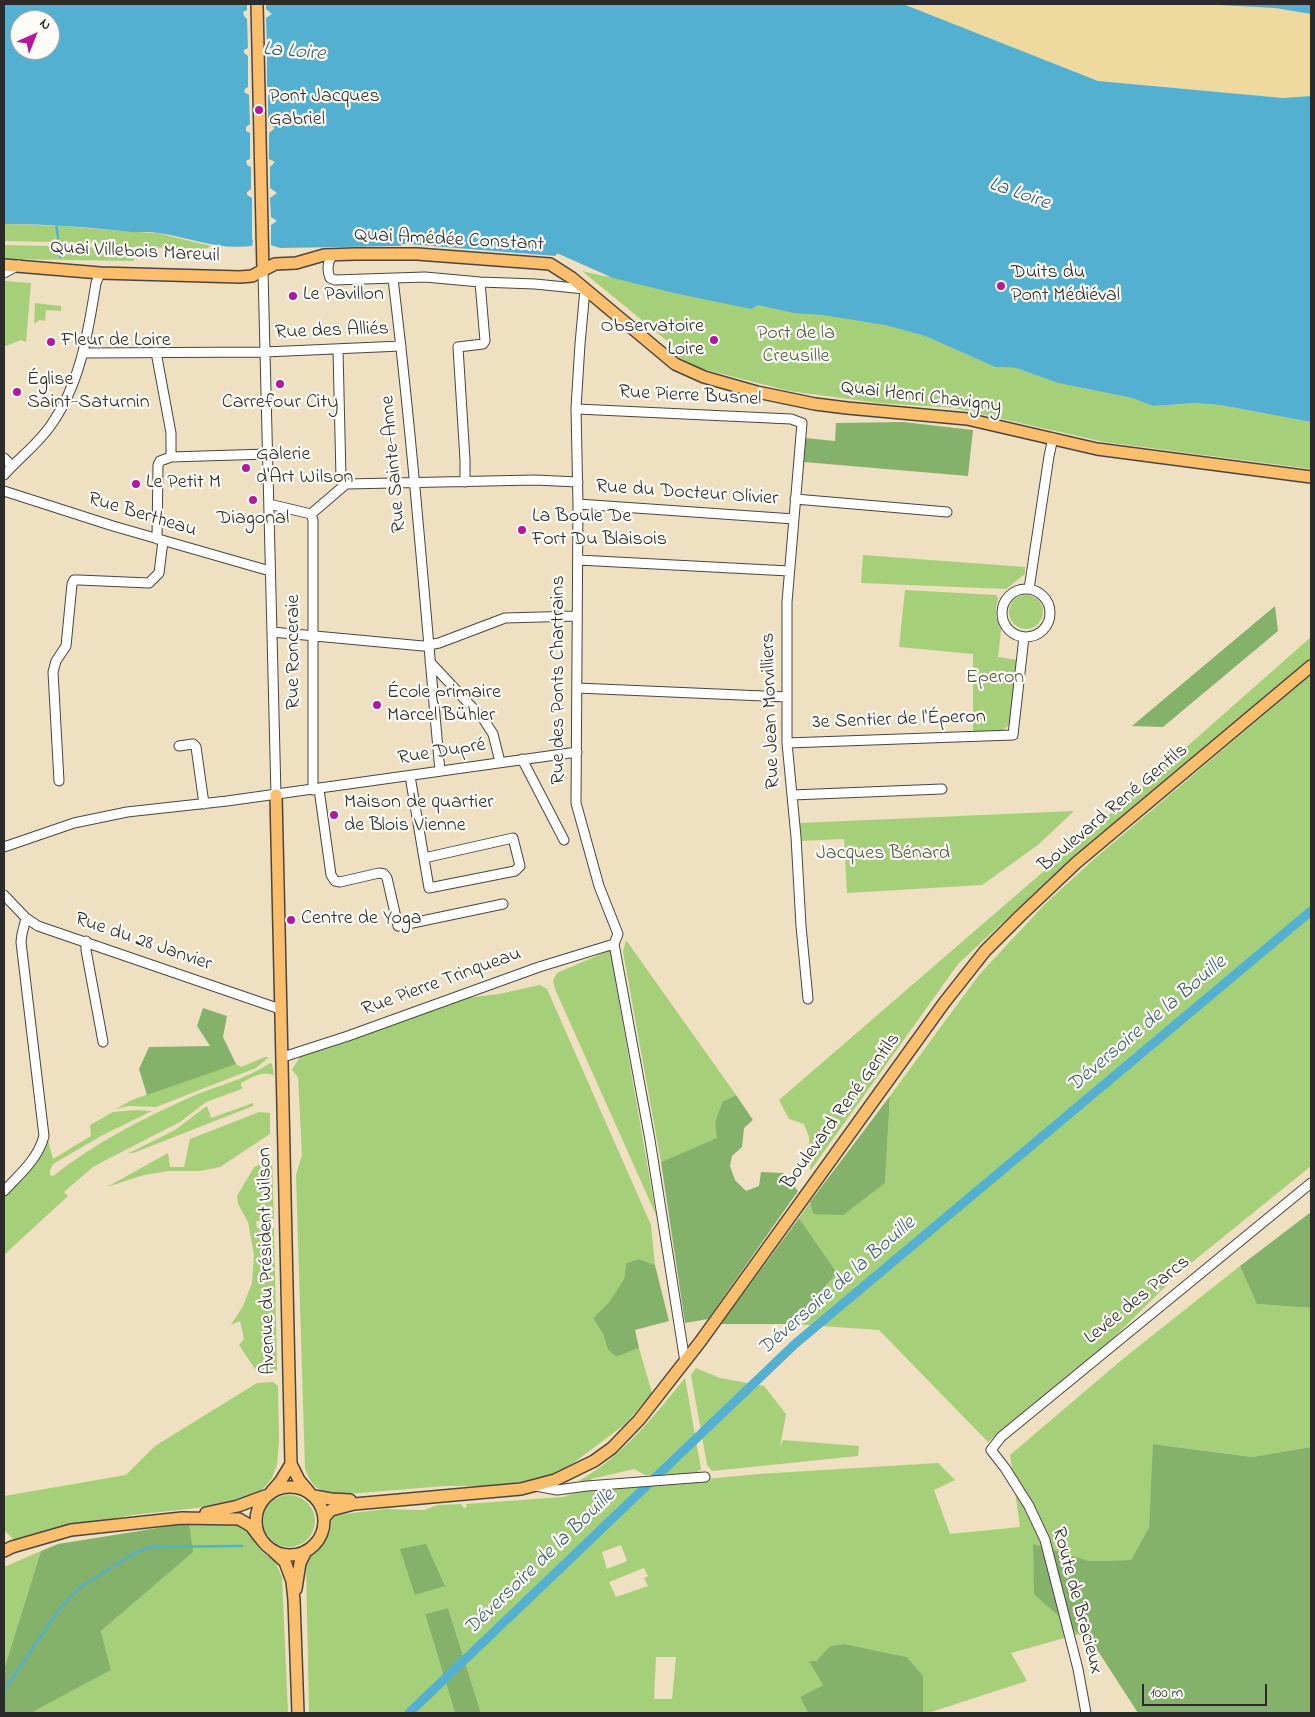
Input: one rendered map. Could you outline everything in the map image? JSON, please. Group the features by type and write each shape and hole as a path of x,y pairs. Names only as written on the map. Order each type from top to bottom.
{"main road":[{"path":"257,4 263,271"},
{"name":"Quai Amédée Constant","path":"263,271 275,264 296,263 316,257 333,255 417,254 550,264 563,271 585,289"},
{"name":"Quai Villebois Mareuil","path":"4,265 100,273 240,277 252,276 263,271"},
{"name":"Quai Henri Chavigny","path":"585,289 675,364 704,377 757,392 815,404 847,408 966,418 1120,452 1311,477"},
{"name":"Boulevard René Gentils","path":"324,1518 331,1510 340,1506 382,1500 521,1489 536,1486 576,1471 612,1448 639,1420 686,1362 944,1002 985,951 1076,863 1311,666"},
{"name":"Avenue du Président Wilson","path":"276,795 291,1464 299,1480 312,1494"},
{"path":"260,1538 256,1525 256,1512 262,1500 280,1482 291,1464"},
{"path":"4,1551 71,1530 182,1518 238,1506 285,1486 295,1486 312,1494 320,1504 324,1518 320,1537 306,1551 287,1555 272,1550"},
{"name":"Boulevard René Gentils","path":"312,1494 331,1500 382,1500"},
{"path":"182,1518 239,1519 248,1524 285,1562 292,1581 294,1600 298,1713"},
{"path":"294,1600 300,1563 306,1551"}],"street":[{"path":"333,255 328,262 328,274 330,278 335,280 425,277 585,289"},
{"path":"4,273 19,266"},
{"path":"263,271 276,795"},
{"path":"4,475 51,426 66,400 84,352 96,283 100,273"},
{"name":"Rue Sainte-Anne","path":"393,279 415,482 440,771"},
{"path":"465,482 458,347 483,344 485,340 480,282"},
{"name":"Rue des Ponts Chartrains","path":"585,289 577,409 576,803 599,886 618,934 614,944 650,1140 686,1362"},
{"name":"Rue des Alliés","path":"84,352 265,352 401,346"},
{"path":"338,350 341,478 346,484"},
{"path":"156,352 171,433 171,457"},
{"name":"Rue Pierre Busnel","path":"577,409 784,419 801,422"},
{"name":"Rue Jean Morvilliers","path":"801,422 786,602 787,743 808,999"},
{"path":"1030,589 1053,438"},
{"path":"59,781 53,672 56,661 66,646 71,586 73,582 79,580 149,583 159,573 158,465 162,460 171,457 267,454"},
{"path":"4,458 12,466"},
{"path":"269,504 311,514 346,484 535,480 578,482"},
{"name":"Rue Bertheau","path":"4,491 160,540 270,571"},
{"path":"795,499 947,512"},
{"name":"Rue du Docteur Olivier","path":"578,504 794,519"},
{"name":"Rue Ronceraie","path":"311,514 313,520 312,636 316,790 331,875 335,881 340,882 379,873 384,874 387,878 398,926 503,904"},
{"path":"578,560 789,571"},
{"path":"1030,589 1044,597 1050,612 1049,620 1039,632 1032,636 1024,637 1017,635 1005,625 1002,610 1004,602 1009,596 1015,592 1030,589"},
{"path":"272,632 429,645 505,618 577,616"},
{"name":"3e Sentier de l'Éperon","path":"787,743 1013,735 1024,637"},
{"path":"430,662 484,720 493,734 500,762"},
{"path":"577,688 787,697"},
{"path":"179,746 193,744 196,747 204,804"},
{"name":"Rue Dupré","path":"4,846 58,828 126,812 316,790 577,752"},
{"path":"522,759 564,840"},
{"path":"410,776 429,888 515,871 520,866 513,838 424,858"},
{"path":"792,795 942,789"},
{"name":"Rue du 28 Janvier","path":"4,896 26,918 44,928 280,1009"},
{"path":"4,1191 31,1162 38,1152 44,1136 21,942 26,918"},
{"path":"86,942 103,1042"},
{"name":"Rue Pierre Trinqueau","path":"283,1057 348,1036 520,973 614,944"},
{"name":"Levée des Parcs","path":"991,1450 1001,1437 1311,1183"},
{"name":"Route de Bracieux","path":"991,1450 1029,1506 1045,1540 1078,1669 1086,1713"},
{"path":"536,1486 557,1490 705,1477"}],"green space":[{"path":"4,224 157,233 211,246 206,249 133,247 133,251 96,243 4,241"},
{"path":"4,245 89,247 133,256 134,261 4,259"},
{"name":"Port de la Creusille","path":"582,271 604,276 812,304 925,336 995,367 1016,368 1058,383 1132,398 1153,406 1195,403 1220,405 1311,422 1311,469 1104,442 954,408 879,403 789,391 699,368 676,356 677,349"},
{"path":"4,281 31,283 26,342 21,340 6,346 4,345"},
{"path":"35,303 61,306 61,311 46,310 45,321 40,320 34,324"},
{"path":"903,422 973,430 968,476 804,462 805,438 835,441 836,423"},
{"path":"863,555 1025,567 1025,574 1006,589 861,583"},
{"name":"Eperon","path":"905,590 996,595 998,598 996,617 1001,630 998,657 1018,660 1012,720 1005,729 995,732 973,732 973,654 899,647"},
{"path":"1026,595 1033,596 1038,600 1042,605 1042,619 1038,624 1033,628 1026,629 1019,628 1014,624 1010,619 1009,612 1010,605 1014,600 1019,596"},
{"path":"1275,606 1278,631 1163,727 1132,726"},
{"path":"1311,637 1311,658 1074,856 958,964 810,1171 809,1137 804,1124 789,1119 779,1100 1132,795"},
{"path":"1311,675 1311,1166 1180,1272 1096,1355 988,1442 879,1330 792,1324 837,1273 799,1218 810,1202 813,1214 885,1183 890,1096 979,975 1045,904 1093,860"},
{"name":"Jacques Bénard","path":"1074,811 1038,845 982,885 847,893 844,839 801,841 800,823"},
{"path":"626,940 736,1095 722,1102 715,1122 718,1138 661,1162 623,952"},
{"path":"610,950 656,1215 555,989 553,980 557,973"},
{"path":"540,985 547,989 651,1225 655,1265 639,1259 626,1263 624,1279 609,1302 593,1318 603,1334 608,1350 616,1357 639,1348 652,1393 624,1425 572,1464 554,1475 501,1486 445,1486 335,1495 319,1489 309,1479 305,1468 296,1175 302,1155 298,1077 292,1070 301,1055 337,1045 458,999 499,994"},
{"path":"203,1008 227,1016 223,1037 236,1064 147,1095 139,1069 149,1047 210,1046 197,1026"},
{"path":"269,1057 256,1068 156,1107 129,1106 116,1109 132,1100 222,1067 236,1064 241,1067"},
{"path":"270,1063 272,1064 274,1076 262,1074 241,1083 242,1089 206,1102 180,1122 93,1167 64,1192 68,1196 4,1255 4,1197 35,1164 48,1140 53,1159 91,1136 90,1125 113,1112 152,1111 101,1136 53,1164 50,1175 53,1176 103,1142 138,1122 193,1096 261,1069"},
{"path":"736,1095 753,1120 744,1128 742,1147 732,1156 730,1166 735,1180 746,1191 759,1186 761,1172 784,1173 798,1191 708,1319 685,1323 661,1162 717,1138 715,1122 722,1102"},
{"path":"890,1096 885,1183 843,1215 813,1214 810,1202"},
{"path":"253,1103 253,1106 127,1154 175,1130 207,1106 211,1118"},
{"path":"259,1112 270,1113 270,1134 220,1167 200,1171 169,1171 144,1175 107,1187 168,1153 170,1167 184,1167 190,1139"},
{"path":"272,1159 274,1219 256,1221 257,1228 274,1228 277,1370 273,1374 259,1375 239,1345 244,1339 240,1321 231,1325 243,1306 252,1283 254,1255 248,1222 238,1204 237,1196 254,1167"},
{"path":"1311,1212 1311,1308 1257,1304 1240,1266"},
{"path":"799,1218 837,1273 792,1324 721,1324"},
{"path":"639,1259 655,1265 669,1321 635,1330 639,1348 616,1357 608,1350 603,1334 593,1318 609,1302 624,1279 626,1263"},
{"path":"1240,1266 1258,1304 1311,1308 1311,1447 1252,1457 1154,1444 1149,1527 1131,1560 1089,1561 1033,1545 1035,1594 1079,1634 1011,1653 1027,1681 923,1713 922,1676 907,1657 844,1644 830,1646 816,1661 823,1685 800,1697 808,1713 481,1713 448,1608 425,1614 455,1713 309,1713 306,1566 310,1557 327,1539 335,1515 387,1509 424,1510 438,1505 461,1504 464,1508 467,1507 466,1504 563,1497 581,1491 583,1481 579,1481 624,1447 649,1421 685,1378 701,1469 695,1474 645,1475 634,1469 591,1479 592,1490 758,1474 938,1463 955,1480 934,1490 950,1534 1020,1527 1010,1455 1124,1358","holes":["621,1545 627,1561 607,1569 602,1552","644,1568 648,1576 644,1578 648,1586 616,1597 609,1582","656,1657 676,1657 672,1699 654,1699"]},
{"path":"696,1368 720,1378 764,1386 786,1414 780,1447 783,1440 859,1446 858,1456 712,1471 707,1465 691,1375"},
{"path":"273,1382 278,1386 279,1441 277,1465 272,1478 264,1488 251,1496 197,1508 132,1515 48,1531 14,1540 4,1530 4,1496 126,1475 155,1446 257,1383"},
{"path":"1153,1444 1252,1457 1311,1447 1311,1713 1138,1713 1098,1651 1034,1594 1033,1544 1089,1561 1131,1560 1149,1527"},
{"path":"284,1495 294,1495 308,1502 315,1516 315,1526 308,1540 294,1547 284,1547 274,1543 267,1536 263,1526 263,1516 267,1506 274,1499"},
{"path":"234,1522 247,1528 260,1550 275,1562 282,1577 288,1713 31,1713 111,1670 101,1631 192,1552 189,1523"},
{"path":"189,1523 193,1552 101,1631 111,1670 31,1713 4,1713 4,1669 41,1551 58,1544"},
{"path":"426,1544 445,1586 415,1595 400,1549"},
{"path":"41,1551 4,1669 4,1567"},
{"path":"448,1608 481,1713 455,1713 425,1614"},
{"path":"844,1644 907,1657 923,1676 923,1713 808,1713 800,1697 823,1685 809,1661 816,1661 830,1646"}],"sand":[{"path":"903,4 1200,4 1275,8 1311,14 1311,96 1283,98 1098,81"}],"water":[{"name":"La Loire","path":"4,4 903,4 1098,81 1283,98 1311,96 1311,422 1220,405 1195,403 1153,406 1132,398 1058,383 1016,368 995,367 925,336 885,325 823,315 794,313 758,305 751,309 674,293 613,278 559,254 556,254 556,256 408,244 401,244 401,246 280,248 271,245 271,239 253,240 252,246 239,247 204,243 155,232 4,224"},
{"path":"1200,4 1311,4 1311,14 1275,8"}],"pier":[{"name":"Pont Jacques Gabriel","path":"247,4 266,4 266,9 272,14 266,18 267,46 274,51 267,56 267,86 274,90 268,95 268,124 275,128 269,133 269,159 275,162 270,167 270,188 277,193 270,198 271,217 277,221 271,225 271,239 252,240 252,198 247,195 247,192 251,189 251,167 247,165 246,161 250,159 250,133 246,131 246,127 250,124 249,95 244,92 248,87 248,56 244,53 244,50 248,48 247,19 243,12 247,10"}],"waterway":[{"path":"56,222 58,238"},
{"path":"59,247 60,257"},
{"name":"Déversoire de la Bouille","path":"409,1713 795,1344 1311,911"},
{"path":"4,1690 58,1611 79,1588 137,1552 150,1547 242,1546"}],"place":[{"name":"Pont Jacques Gabriel","path":"259,110"},
{"name":"Duits du Pont Médiéval","path":"1001,286"},
{"name":"Le Pavillon","path":"293,296"},
{"name":"Observatoire Loire","path":"714,340"},
{"name":"Fleur de Loire","path":"51,342"},
{"name":"Carrefour City","path":"280,384"},
{"name":"Église Saint-Saturnin","path":"17,392"},
{"name":"Galerie d'Art Wilson","path":"246,468"},
{"name":"Le Petit M","path":"136,484"},
{"name":"Diagonal","path":"253,500"},
{"name":"La Boule De Fort Du Blaisois","path":"522,530"},
{"name":"École primaire Marcel Bühler","path":"377,705"},
{"name":"Maison de quartier de Blois Vienne","path":"334,815"},
{"name":"Centre de Yoga","path":"291,920"}]}
